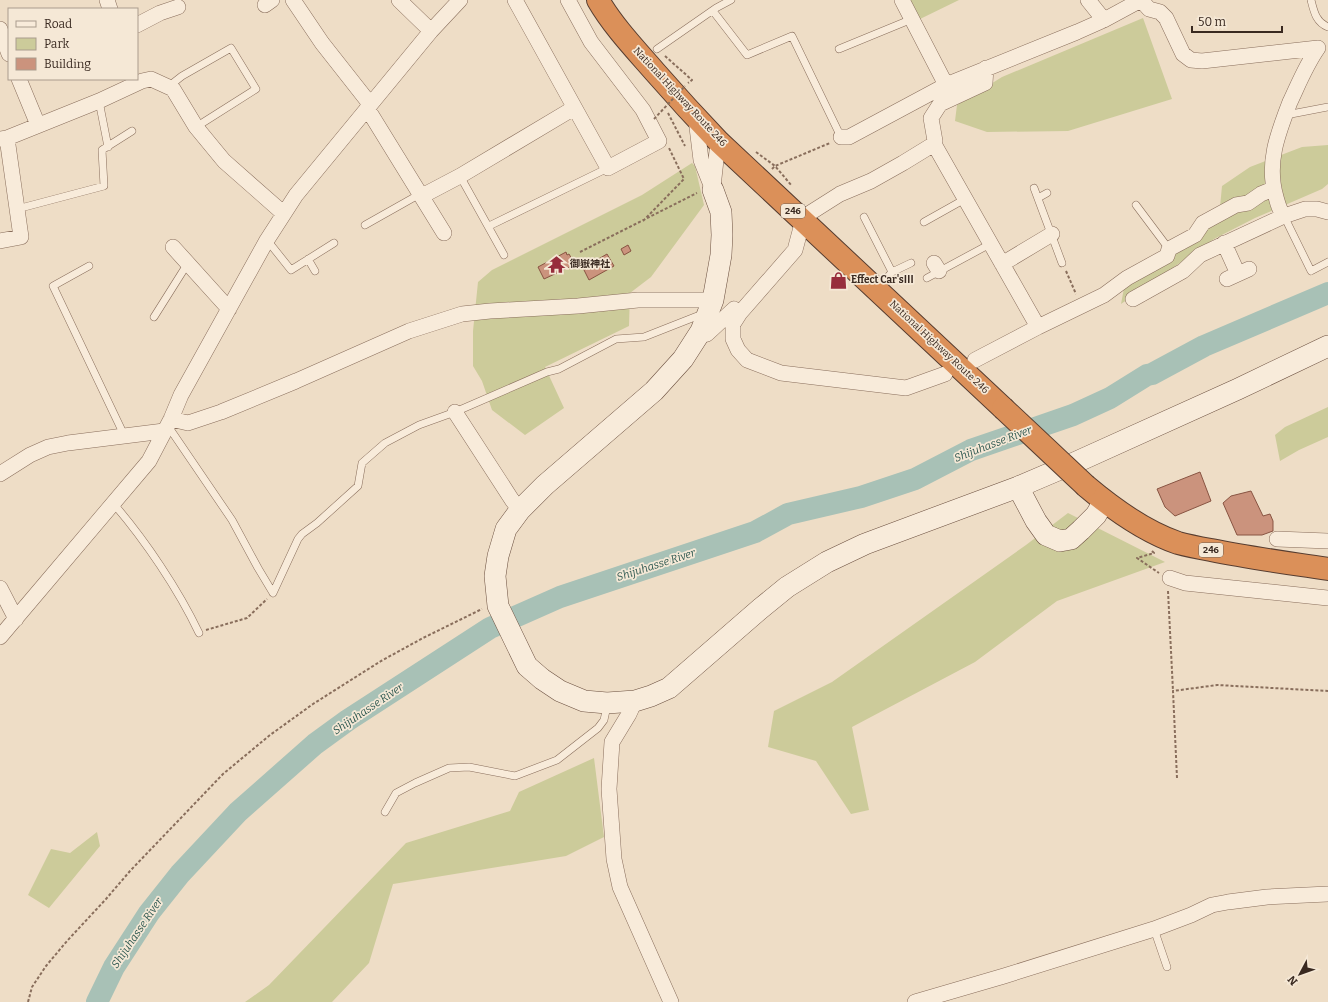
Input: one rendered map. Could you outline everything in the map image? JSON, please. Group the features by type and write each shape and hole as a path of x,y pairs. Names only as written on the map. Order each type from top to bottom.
{"highway":[{"name":"National Highway Route 246","path":"598,0 617,28 696,119 719,142 1086,486 1104,501 1152,532 1179,543 1240,556 1328,569"}],"street":[{"path":"293,0 322,43 369,106 444,233"},
{"path":"399,0 431,30"},
{"path":"0,638 149,461 181,395 283,212 431,30 460,0"},
{"path":"515,0 608,168 659,141 643,110 591,42 568,0"},
{"path":"902,0 946,85"},
{"path":"1088,0 1104,20"},
{"path":"841,137 849,137 946,85 1078,32 1141,0 1149,9 1160,12 1166,18 1183,54 1191,60 1202,61 1320,47 1307,64 1285,115 1275,144 1271,168 1273,189 1280,211 1284,216"},
{"path":"138,24 158,6 178,7"},
{"path":"0,29 8,51"},
{"path":"986,68 985,83 940,104 931,118 935,141 934,144 1038,327"},
{"path":"139,76 151,79 173,89 196,127 224,161 283,212"},
{"path":"19,80 38,125"},
{"path":"0,241 21,237 3,138 99,101 133,80"},
{"path":"421,195 460,176 574,108"},
{"path":"696,119 701,160 721,212 721,255 708,314 707,334 734,309 740,313"},
{"path":"712,188 716,151 719,142"},
{"path":"934,144 871,181 840,194 814,210 803,220 795,250 740,313 733,324 733,339 738,350 747,360 781,373 906,388 945,374"},
{"path":"974,360 1104,295 1127,278 1167,256 1169,249 1195,235 1203,223 1236,205 1248,203 1260,194 1273,189"},
{"path":"1133,299 1184,271 1200,255 1284,216 1305,209 1328,212"},
{"path":"1002,264 1052,234"},
{"path":"1224,243 1238,274"},
{"path":"173,247 229,309"},
{"path":"0,474 30,455 48,447 68,443 125,437 167,425 188,423 221,412 296,381 409,331 462,314 490,310 578,306 638,300 708,314"},
{"path":"708,314 683,359 654,391 545,485 520,510 506,529 498,556 495,576 497,603 527,666 542,679 560,691 584,701 607,704 634,701 651,696 669,688 760,609 788,587 827,562 865,544 1018,487 1072,464 1230,393 1328,346"},
{"path":"455,412 520,510"},
{"path":"1018,487 1036,521 1046,535 1060,541 1071,539 1081,530 1096,515 1104,501"},
{"path":"1277,539 1328,541"},
{"path":"1170,579 1185,583 1328,598"},
{"path":"0,588 16,619"},
{"path":"634,701 629,714 612,742 609,789 614,859 620,887 671,1002"},
{"path":"915,1002 1012,974 1154,929 1191,915 1212,905 1267,897 1328,894"}],"lane":[{"path":"657,49 713,10 731,0"},
{"path":"1311,0 1318,21 1328,27"},
{"path":"713,10 747,55 792,36 841,137"},
{"path":"839,49 912,19"},
{"path":"168,87 182,76 231,48 256,89 196,127"},
{"path":"99,101 108,147"},
{"path":"1285,115 1328,107"},
{"path":"17,209 104,186 102,150 132,131"},
{"path":"488,226 608,168"},
{"path":"460,176 504,255"},
{"path":"1034,188 1062,263"},
{"path":"1038,198 1047,193"},
{"path":"366,225 421,195"},
{"path":"924,222 965,199"},
{"path":"1136,205 1169,249"},
{"path":"1284,216 1311,271 1328,262"},
{"path":"864,217 892,272"},
{"path":"267,240 291,270 334,243"},
{"path":"933,271 990,244"},
{"path":"308,259 315,271"},
{"path":"877,289 892,272 910,263"},
{"path":"154,317 188,264"},
{"path":"88,266 53,286 125,437"},
{"path":"273,593 298,539 358,486 362,463 385,443 419,425 455,412 547,372 559,369 616,339 644,337 681,323 701,313 708,314"},
{"path":"167,425 232,520 273,593"},
{"path":"113,503 128,520 158,564 187,608 199,633"},
{"path":"385,812 396,793 449,768 469,767 515,776 557,760 598,728 604,720 607,704"},
{"path":"1154,929 1167,967"}],"path":[{"path":"654,119 664,107 692,80 657,49"},
{"path":"664,107 686,148"},
{"path":"775,166 829,144 841,137"},
{"path":"642,221 684,179 667,146"},
{"path":"752,149 775,166 795,189"},
{"path":"580,252 712,188"},
{"path":"1062,263 1081,306"},
{"path":"1149,548 1154,553 1137,558 1170,579 1168,586 1177,778"},
{"path":"199,633 247,618 273,593"},
{"path":"28,1002 32,987 46,966 67,941 106,899 130,870 223,774 270,735 313,704 381,661 423,638 497,603"},
{"path":"1173,691 1217,685 1328,691"}],"green space":[{"path":"909,0 959,0 918,20"},
{"path":"1143,18 1172,99 1068,131 987,132 955,121 957,105 1002,77"},
{"path":"1328,145 1328,184 1322,189 1255,218 1214,239 1121,304 1125,283 1219,218 1222,186 1250,167 1302,147"},
{"path":"692,163 695,166 704,205 651,277 630,293 629,326 545,367 564,408 525,435 492,410 482,381 473,366 473,331 478,282 492,270 642,195"},
{"path":"1328,407 1328,437 1299,450 1280,461 1275,435 1285,427"},
{"path":"1068,513 1165,562 1057,601 975,662 852,727 869,810 851,814 816,761 768,747 774,711 832,682 1026,545"},
{"path":"594,758 604,837 566,856 393,884 369,963 332,1002 245,1002 269,985 406,843 510,811 519,792"},
{"path":"97,832 100,846 49,908 28,895 51,849 70,853"}],"building":[{"path":"628,245 631,251 624,255 621,249"},
{"name":"御嶽神社","path":"566,252 573,261 571,262 572,266 544,279 538,267"},
{"path":"607,254 614,266 589,280 583,268"},
{"path":"1200,472 1211,501 1175,516 1165,507 1157,489"},
{"path":"1251,491 1263,516 1270,514 1273,521 1273,531 1262,535 1237,535 1223,503 1231,496"}],"waterway":[{"name":"Shijuhasse River","path":"97,1002 114,967 149,913 180,874 238,812 315,744 348,720 490,628 560,597 755,532 788,514 861,497 915,479 971,450 1073,415 1110,398 1147,375 1152,374 1204,346 1328,293"}],"place":[{"name":"御嶽神社","path":"557,264"},
{"name":"Effect Car'sⅢ","path":"838,280"}]}
